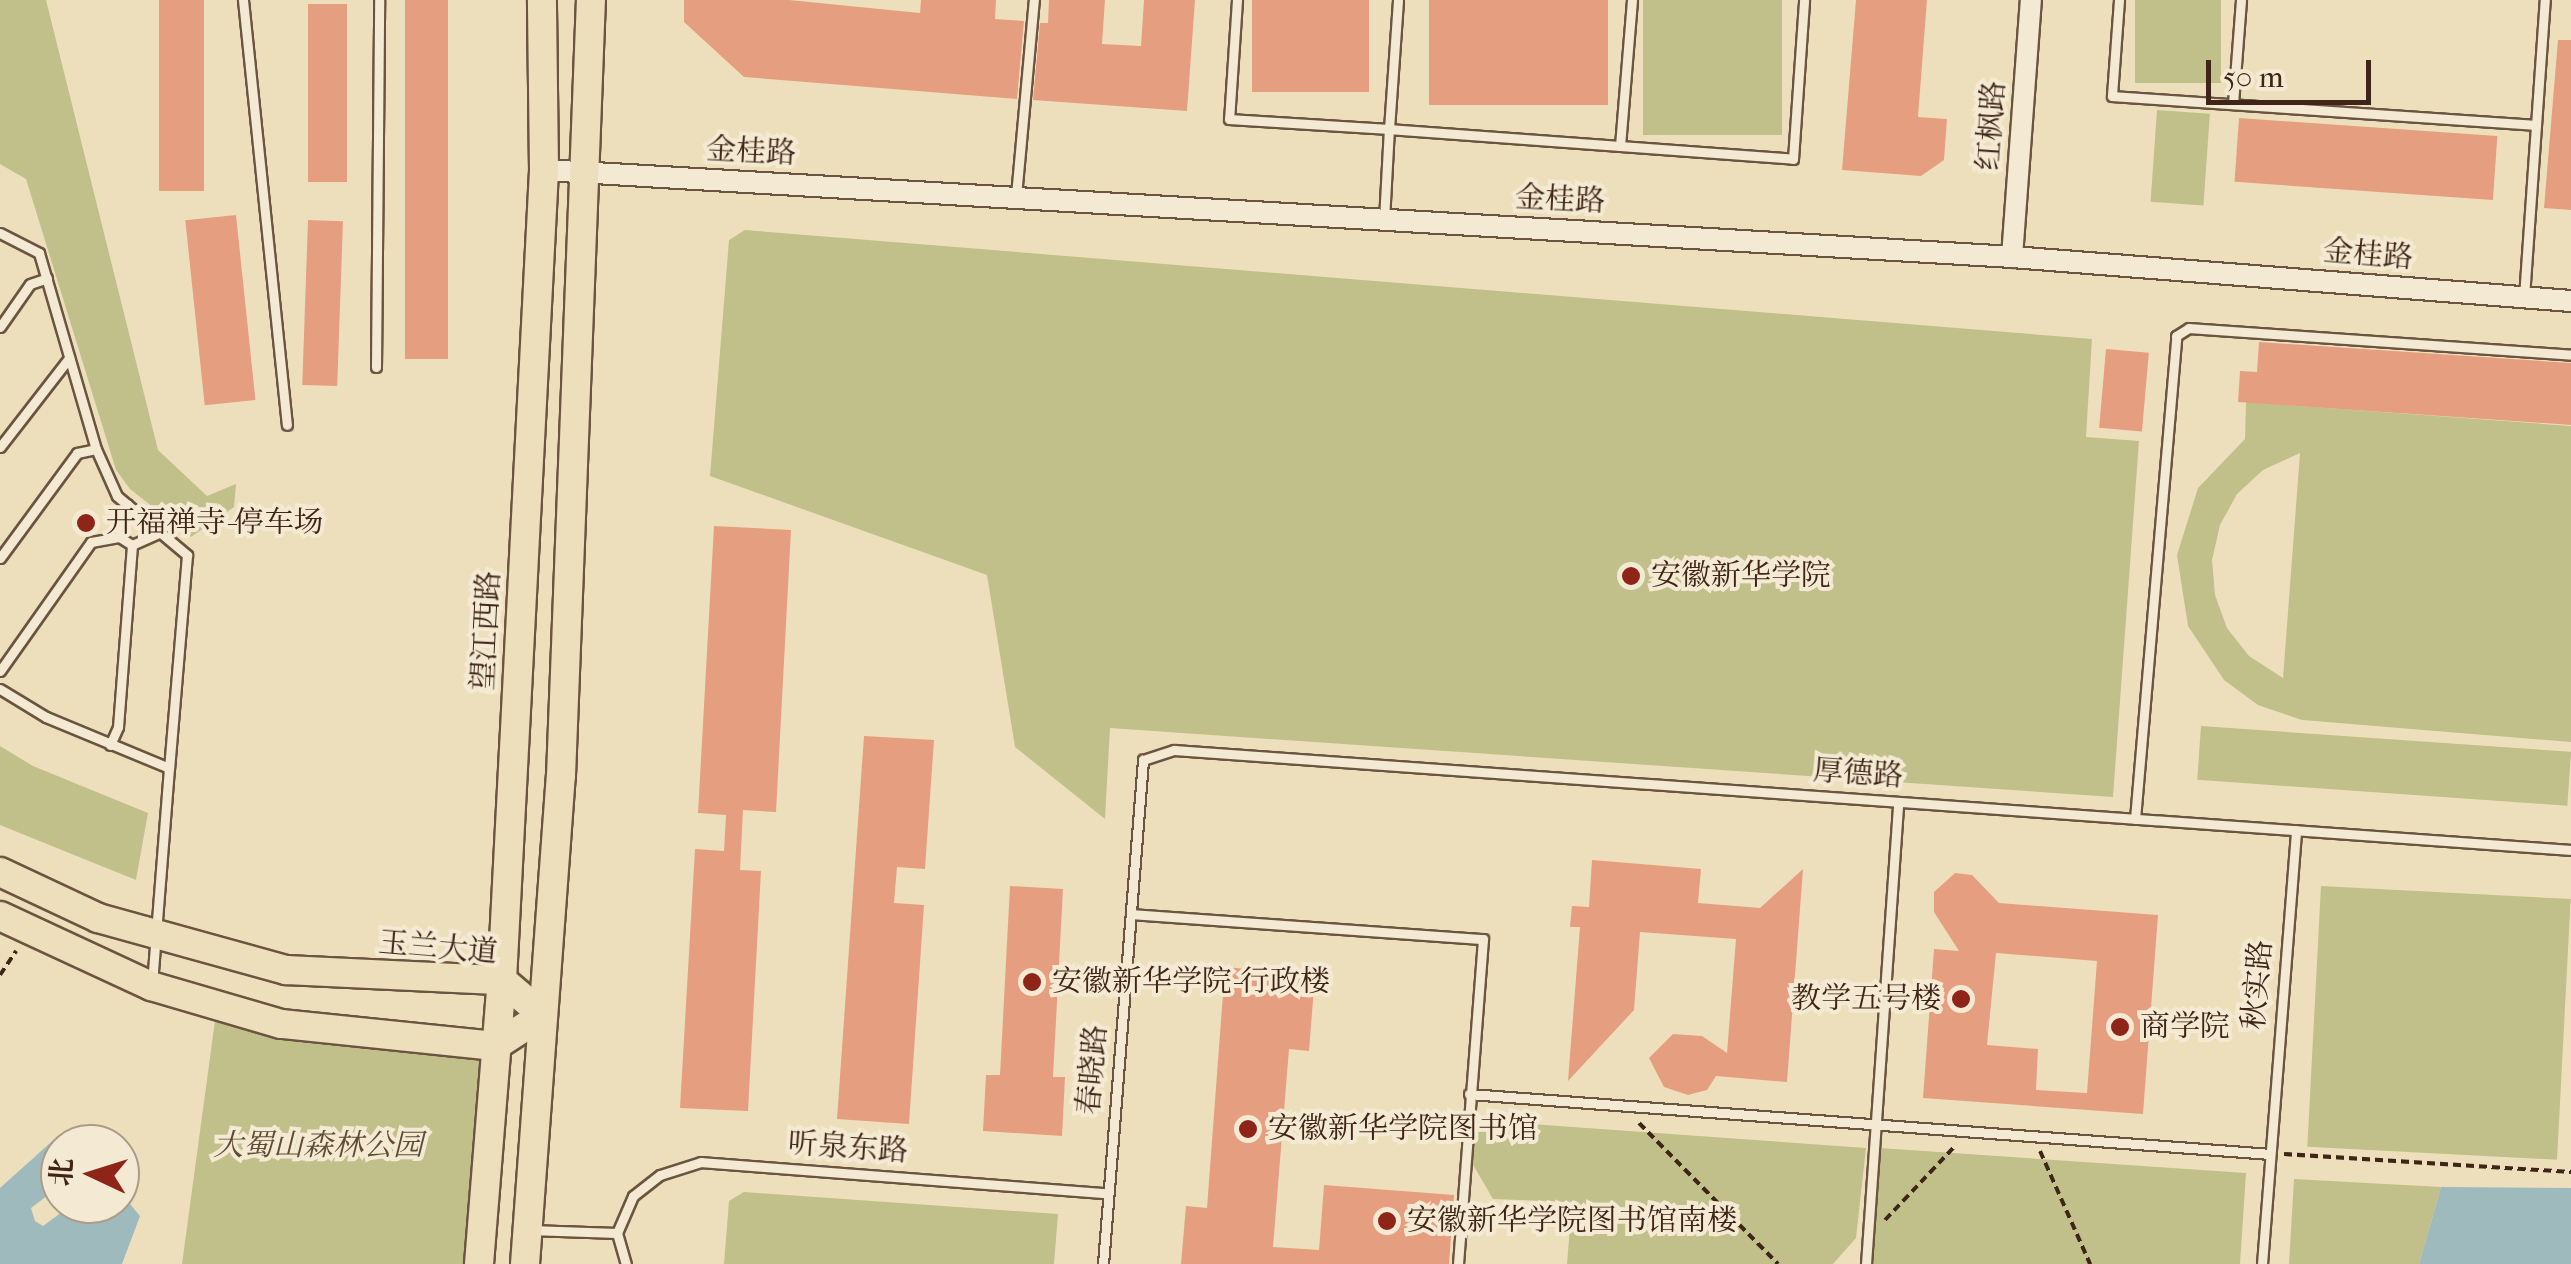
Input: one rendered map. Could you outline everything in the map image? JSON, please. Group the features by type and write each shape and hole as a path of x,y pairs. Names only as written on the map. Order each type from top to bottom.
{"main road":[{"name":"望江西路","path":"479,1264 502,980 544,170 542,0"},
{"path":"525,1264 561,776 591,0"},
{"name":"玉兰大道","path":"0,872 98,918 286,970 502,980 543,1016"},
{"path":"0,916 152,986 282,1024 496,1046 543,1016"}],"street":[{"name":"红枫路","path":"2012,257 2032,0"},
{"name":"金桂路","path":"544,170 2012,257 2571,301"}],"lane":[{"path":"243,0 287,424"},
{"path":"376,366 379,0"},
{"path":"1016,198 1034,0"},
{"path":"1237,0 1230,119 1794,160 1804,0"},
{"path":"1384,220 1398,0"},
{"path":"1620,146 1632,0"},
{"path":"2119,0 2112,96 2536,125"},
{"path":"2233,104 2241,0"},
{"path":"2524,297 2545,0"},
{"path":"0,234 39,253 96,449 128,504 187,555 152,986"},
{"path":"0,327 30,284 47,278"},
{"path":"2134,819 2176,336 2189,328 2571,355"},
{"path":"0,446 70,358"},
{"path":"0,558 76,453 96,449"},
{"path":"119,537 128,504"},
{"path":"132,545 160,532"},
{"path":"0,671 91,542 119,537 132,545"},
{"path":"110,745 118,728 132,545"},
{"path":"0,689 110,745 169,768"},
{"name":"厚德路","path":"1143,760 1174,750 2571,850"},
{"name":"春晓路","path":"1102,1264 1143,760"},
{"path":"1866,1264 1898,802"},
{"name":"秋实路","path":"2262,1264 2296,830"},
{"path":"1131,914 1483,938 1458,1264"},
{"path":"1469,1094 2270,1154"},
{"name":"听泉东路","path":"617,1233 633,1196 660,1176 701,1162 1108,1193"},
{"path":"528,1230 617,1233 626,1264"}],"path":[{"path":"0,976 30,930"},
{"path":"1622,1106 1778,1264"},
{"path":"1868,1239 1967,1132"},
{"path":"2034,1137 2090,1264"},
{"path":"2270,1154 2570,1173"}],"green space":[{"path":"0,0 46,0 158,450 207,496 236,484 234,507 191,537 130,489 116,470 26,179 0,164"},
{"path":"1643,0 1782,0 1782,135 1643,135"},
{"path":"2135,0 2221,0 2221,83 2135,83"},
{"path":"2157,110 2210,114 2203,205 2151,202"},
{"path":"745,230 2092,339 2086,437 2139,441 2113,797 1110,728 1105,819 1015,747 987,575 710,476 729,240"},
{"path":"2246,402 2571,426 2571,742 2302,720 2258,705 2224,680 2188,626 2177,555 2198,488 2245,439","holes":["2300,453 2283,678 2249,656 2227,628 2215,595 2212,560 2220,525 2237,494 2263,470"]},
{"path":"2201,726 2571,752 2567,806 2197,780"},
{"path":"0,746 33,766 148,813 136,880 0,825"},
{"path":"2321,886 2571,899 2557,1160 2307,1147"},
{"name":"大蜀山森林公园","path":"217,1006 495,1046 479,1264 182,1264"},
{"path":"1476,1120 1866,1148 1856,1238 1833,1264 1567,1264 1572,1202 1493,1199 1472,1163"},
{"path":"1880,1148 2246,1173 2240,1264 1872,1264"},
{"path":"2294,1179 2441,1187 2419,1264 2289,1264"},
{"path":"744,1192 1058,1214 1054,1264 724,1264 729,1201"}],"water":[{"path":"40,1152 40,1201 31,1208 35,1221 43,1226 137,1224 122,1264 0,1264 0,1188"},
{"path":"2441,1187 2571,1188 2571,1264 2419,1264"}],"building":[{"path":"159,0 204,0 204,191 159,191"},
{"path":"405,0 448,0 448,359 405,359"},
{"path":"684,0 789,0 920,13 921,0 996,0 995,19 1024,21 1017,99 744,77 684,22"},
{"path":"1049,0 1105,0 1102,44 1141,46 1144,0 1195,0 1187,111 1033,100 1040,23 1048,23"},
{"path":"1252,0 1369,0 1369,92 1252,92"},
{"path":"1429,0 1608,0 1608,105 1429,105"},
{"path":"1856,0 1927,0 1918,117 1947,119 1944,160 1921,176 1842,170"},
{"path":"308,4 347,4 347,182 308,182"},
{"path":"2558,40 2571,40 2571,210 2544,208"},
{"path":"2239,118 2497,136 2493,200 2235,182"},
{"path":"236,215 255,400 205,405 185,220"},
{"path":"308,220 343,221 337,386 302,385"},
{"path":"2259,342 2571,363 2571,425 2238,402 2240,371 2257,372"},
{"path":"2106,349 2149,353 2142,431 2099,428"},
{"path":"714,526 791,530 776,812 743,810 740,870 761,871 748,1111 680,1108 695,849 724,851 726,815 698,813"},
{"path":"864,736 934,740 925,869 897,867 894,903 924,905 909,1124 837,1119"},
{"path":"1592,860 1701,869 1698,903 1760,908 1803,869 1787,1082 1716,1076 1707,1090 1688,1095 1664,1087 1649,1058 1673,1034 1702,1036 1727,1053 1736,939 1640,932 1634,1010 1568,1081 1580,927 1570,927 1572,906 1589,907"},
{"path":"1955,873 1972,875 1999,903 2158,915 2143,1114 1923,1098 1934,949 1959,951 1934,912 1934,892","holes":["1996,953 2097,961 2087,1093 2036,1090 2038,1049 1987,1045"]},
{"name":"安徽新华学院-行政楼","path":"1010,886 1063,889 1053,1077 1065,1077 1062,1136 983,1131 986,1075 1000,1075"},
{"name":"安徽新华学院图书馆","path":"1225,967 1315,975 1309,1051 1289,1049 1273,1247 1319,1250 1324,1185 1454,1195 1449,1264 1181,1264 1186,1206 1207,1208"}],"place":[{"name":"开福禅寺-停车场","path":"86,523"},
{"name":"安徽新华学院","path":"1631,576"},
{"name":"安徽新华学院-行政楼","path":"1032,982"},
{"name":"教学五号楼","path":"1961,999"},
{"name":"商学院","path":"2120,1027"},
{"name":"安徽新华学院图书馆","path":"1248,1129"},
{"name":"安徽新华学院图书馆南楼","path":"1387,1221"}]}
